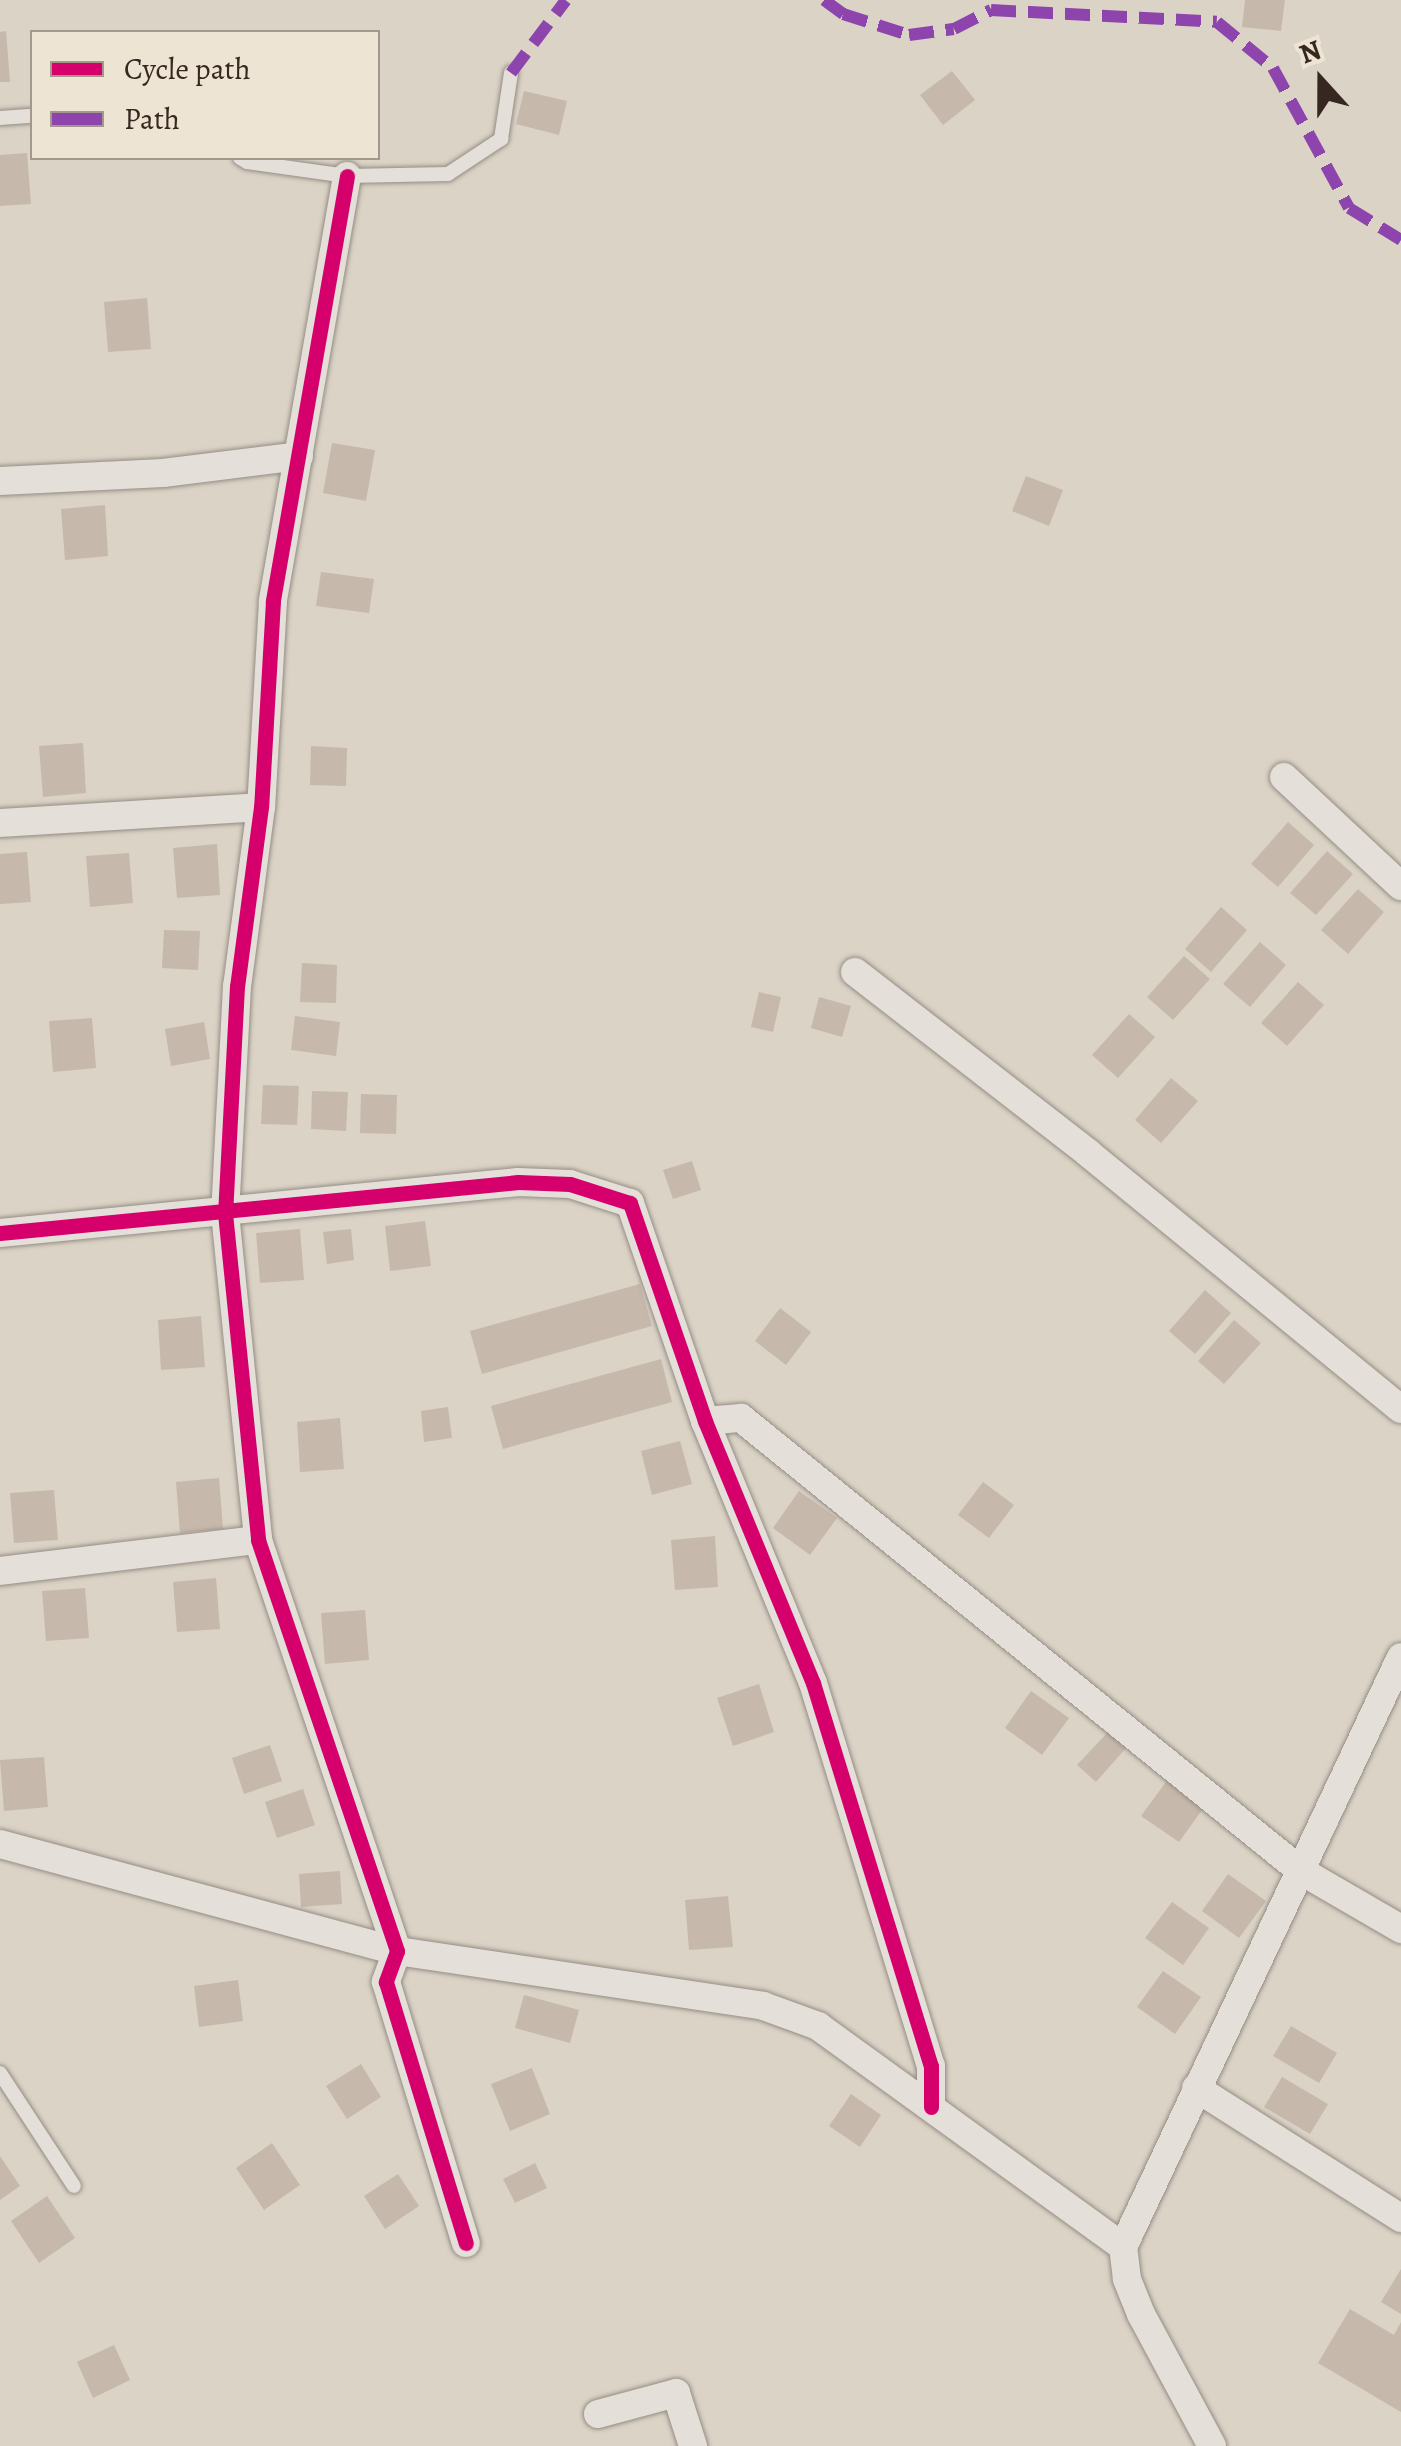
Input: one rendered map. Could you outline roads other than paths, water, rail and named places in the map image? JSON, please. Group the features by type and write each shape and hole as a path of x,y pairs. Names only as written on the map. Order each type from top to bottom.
{"street":[{"path":"348,176 273,601 262,807 237,986 225,1213 258,1540 396,1951 386,1982 466,2243"},
{"path":"0,481 163,473 299,456"},
{"path":"1284,777 1401,886"},
{"path":"0,823 262,807"},
{"path":"855,972 1088,1152 1401,1409"},
{"path":"0,1234 518,1182 570,1184 630,1203 705,1421 813,1684 931,2066 931,2107"},
{"path":"705,1421 740,1418 1302,1871 1401,1930"},
{"path":"0,1571 258,1540"},
{"path":"1212,2446 1141,2314 1127,2279 1123,2248 1401,1657"},
{"path":"0,1844 396,1951 764,2006 818,2026 1123,2248"},
{"path":"1196,2088 1401,2218"},
{"path":"598,2414 676,2393 693,2446"}],"lane":[{"path":"244,160 348,176 448,174 501,139 511,73"},
{"path":"0,118 30,116"},
{"path":"0,2072 74,2186"}]}
